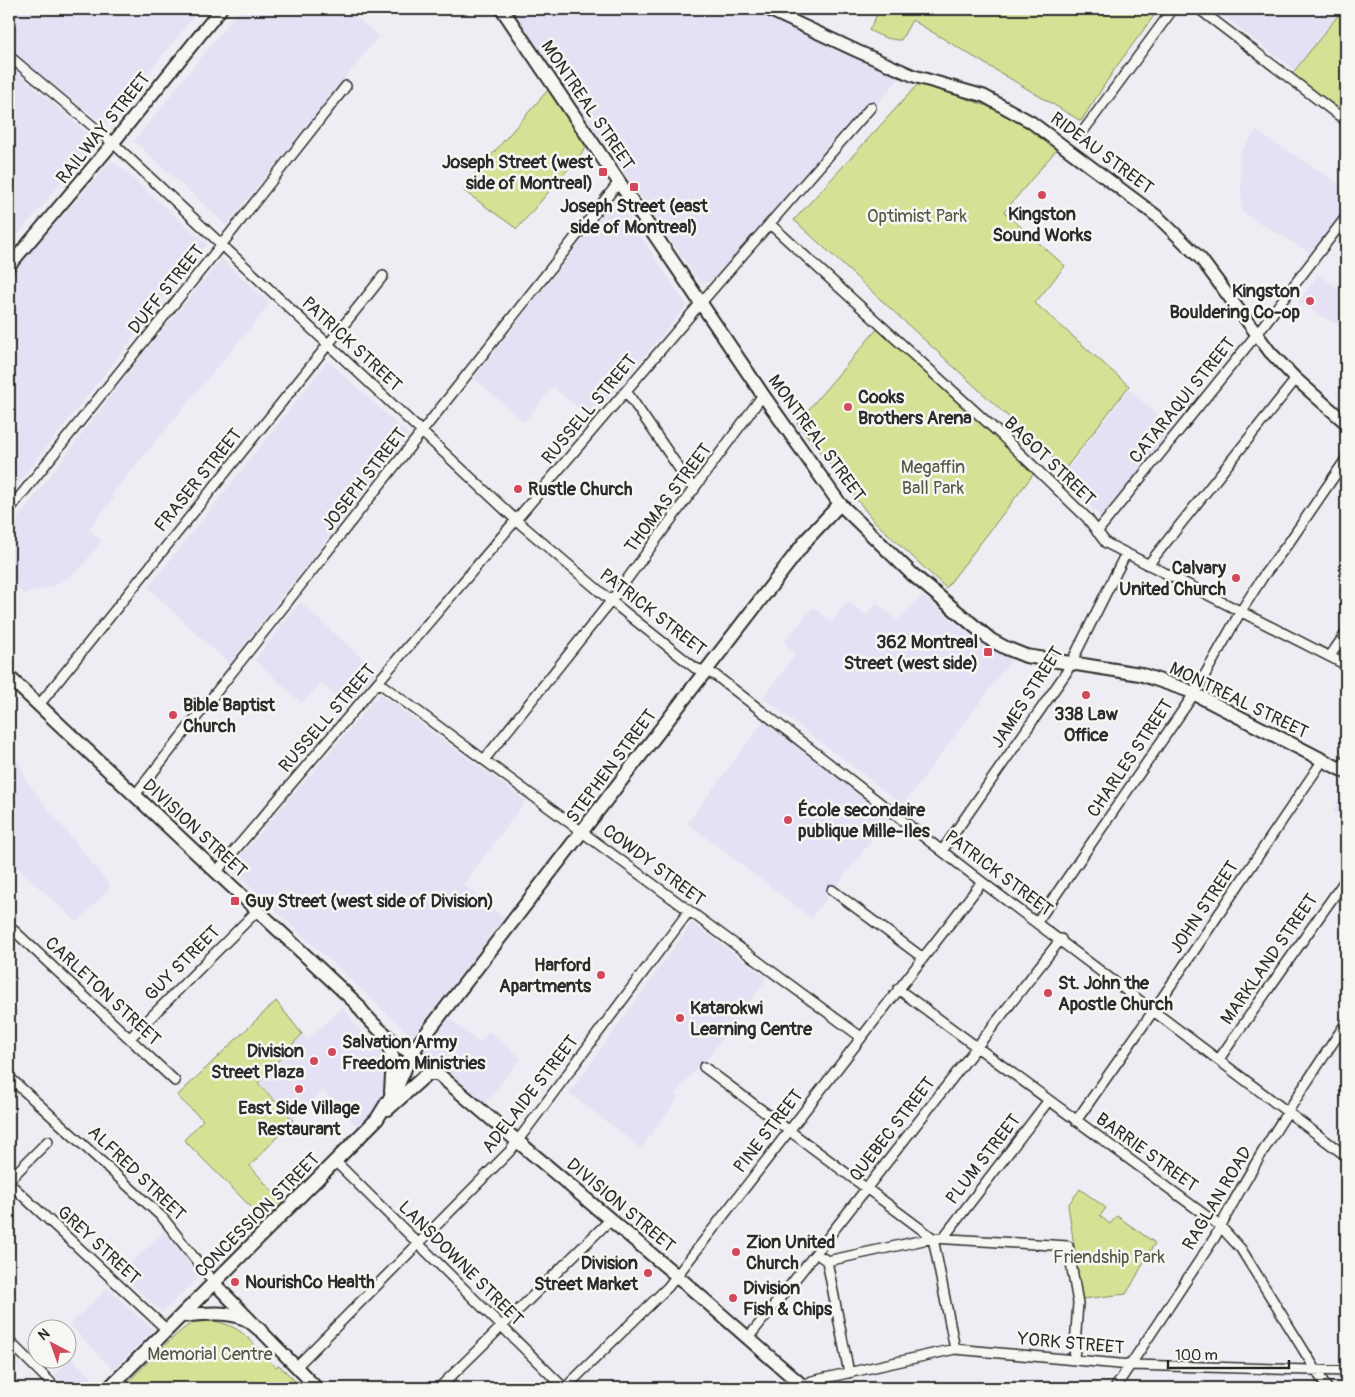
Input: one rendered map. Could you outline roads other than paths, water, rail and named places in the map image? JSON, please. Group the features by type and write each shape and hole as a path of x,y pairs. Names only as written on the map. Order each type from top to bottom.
{"main road":[{"name":"MONTREAL STREET","path":"502,9 702,302 763,395 840,504 912,574 991,640 1006,648 1026,656 1140,674 1171,683 1323,760 1345,767"},
{"name":"STEPHEN STREET","path":"412,1052 808,538 840,504"},
{"name":"DIVISION STREET","path":"9,677 357,1004 362,1013 403,1050 412,1052"},
{"name":"DIVISION STREET","path":"357,1004 368,1008 408,1043 412,1052 676,1274 803,1388"},
{"path":"384,1032 393,1059 391,1096"},
{"name":"CONCESSION STREET","path":"109,1388 377,1119 391,1096 412,1052"},
{"path":"377,1119 427,1074 438,1074"},
{"path":"182,1316 226,1314 244,1318 260,1330"}],"street":[{"name":"RAILWAY STREET","path":"9,266 113,144 221,9"},
{"name":"RIDEAU STREET","path":"767,9 914,76 984,96 1031,122 1158,217 1201,259 1270,352 1296,379 1346,423"},
{"path":"1081,134 1173,9"},
{"path":"1199,9 1346,121"},
{"name":"PATRICK STREET","path":"9,56 113,144 516,520 611,601 695,668 715,675 982,882 1346,1156"},
{"name":"DUFF STREET","path":"9,510 346,86"},
{"name":"RUSSELL STREET","path":"217,871 702,302 871,107"},
{"name":"JOSEPH STREET","path":"135,795 619,182"},
{"name":"CATARAQUI STREET","path":"1097,532 1256,335 1346,217"},
{"name":"BAGOT STREET","path":"770,224 1000,434 1087,518 1106,543 1346,665"},
{"name":"FRASER STREET","path":"39,705 383,276"},
{"path":"1148,565 1296,379"},
{"path":"626,391 694,490"},
{"name":"THOMAS STREET","path":"484,760 611,601 763,395"},
{"name":"CHARLES STREET","path":"1037,922 1194,694 1241,611 1264,575 1290,542 1346,459"},
{"name":"JAMES STREET","path":"942,851 1070,664 1126,553"},
{"path":"1330,656 1346,633"},
{"name":"COWDY STREET","path":"378,682 861,1037"},
{"name":"JOHN STREET","path":"1076,1121 1154,1010 1323,760"},
{"name":"MARKLAND STREET","path":"1219,1059 1346,879"},
{"name":"PINE STREET","path":"565,1388 668,1287 676,1274 982,882"},
{"path":"832,890 923,958"},
{"name":"GUY STREET","path":"130,1038 257,910"},
{"name":"ADELAIDE STREET","path":"296,1367 510,1151 689,911"},
{"name":"CARLETON STREET","path":"9,926 174,1081"},
{"name":"QUEBEC STREET","path":"748,1338 1060,940"},
{"name":"BARRIE STREET","path":"898,989 1220,1226 1241,1249 1327,1388"},
{"name":"RAGLAN ROAD","path":"1115,1388 1215,1237 1225,1216 1288,1111 1346,1023"},
{"path":"704,1067 866,1188 938,1238 955,1350"},
{"name":"ALFRED STREET","path":"9,1077 163,1218 214,1283 317,1388"},
{"name":"PLUM STREET","path":"938,1238 1049,1100"},
{"path":"9,1182 48,1141"},
{"name":"LANSDOWNE STREET","path":"335,1161 565,1388"},
{"name":"GREY STREET","path":"9,1182 167,1330"},
{"path":"439,1388 611,1219"},
{"path":"827,1262 938,1238 1068,1246 1078,1303 1074,1360"},
{"path":"816,1253 827,1262 849,1372"},
{"path":"9,1341 56,1388"},
{"name":"YORK STREET","path":"803,1388 812,1381 955,1350 1130,1364 1346,1371"}],"place":[{"name":"Joseph Street (west side of Montreal)","path":"603,172"},
{"name":"Joseph Street (east side of Montreal)","path":"634,187"},
{"name":"Kingston Sound Works","path":"1042,195"},
{"name":"Kingston Bouldering Co-op","path":"1310,301"},
{"name":"Cooks Brothers Arena","path":"848,407"},
{"name":"Rustle Church","path":"518,489"},
{"name":"Calvary United Church","path":"1236,578"},
{"name":"362 Montreal Street (west side)","path":"988,652"},
{"name":"338 Law Office","path":"1086,695"},
{"name":"Bible Baptist Church","path":"173,715"},
{"name":"École secondaire publique Mille-Iles","path":"788,820"},
{"name":"Guy Street (west side of Division)","path":"235,901"},
{"name":"Harford Apartments","path":"601,975"},
{"name":"St. John the Apostle Church","path":"1048,993"},
{"name":"Katarokwi Learning Centre","path":"680,1018"},
{"name":"Salvation Army Freedom Ministries","path":"332,1052"},
{"name":"Division Street Plaza","path":"314,1061"},
{"name":"East Side Village Restaurant","path":"299,1089"},
{"name":"Zion United Church","path":"736,1252"},
{"name":"Division Street Market","path":"648,1273"},
{"name":"NourishCo Health","path":"235,1282"},
{"name":"Division Fish & Chips","path":"733,1298"}],"park label":[{"name":"Optimist Park","path":"917,216"},
{"name":"Megaffin Ball Park","path":"933,477"},
{"name":"Friendship Park","path":"1109,1257"},
{"name":"Memorial Centre","path":"210,1354"}]}
